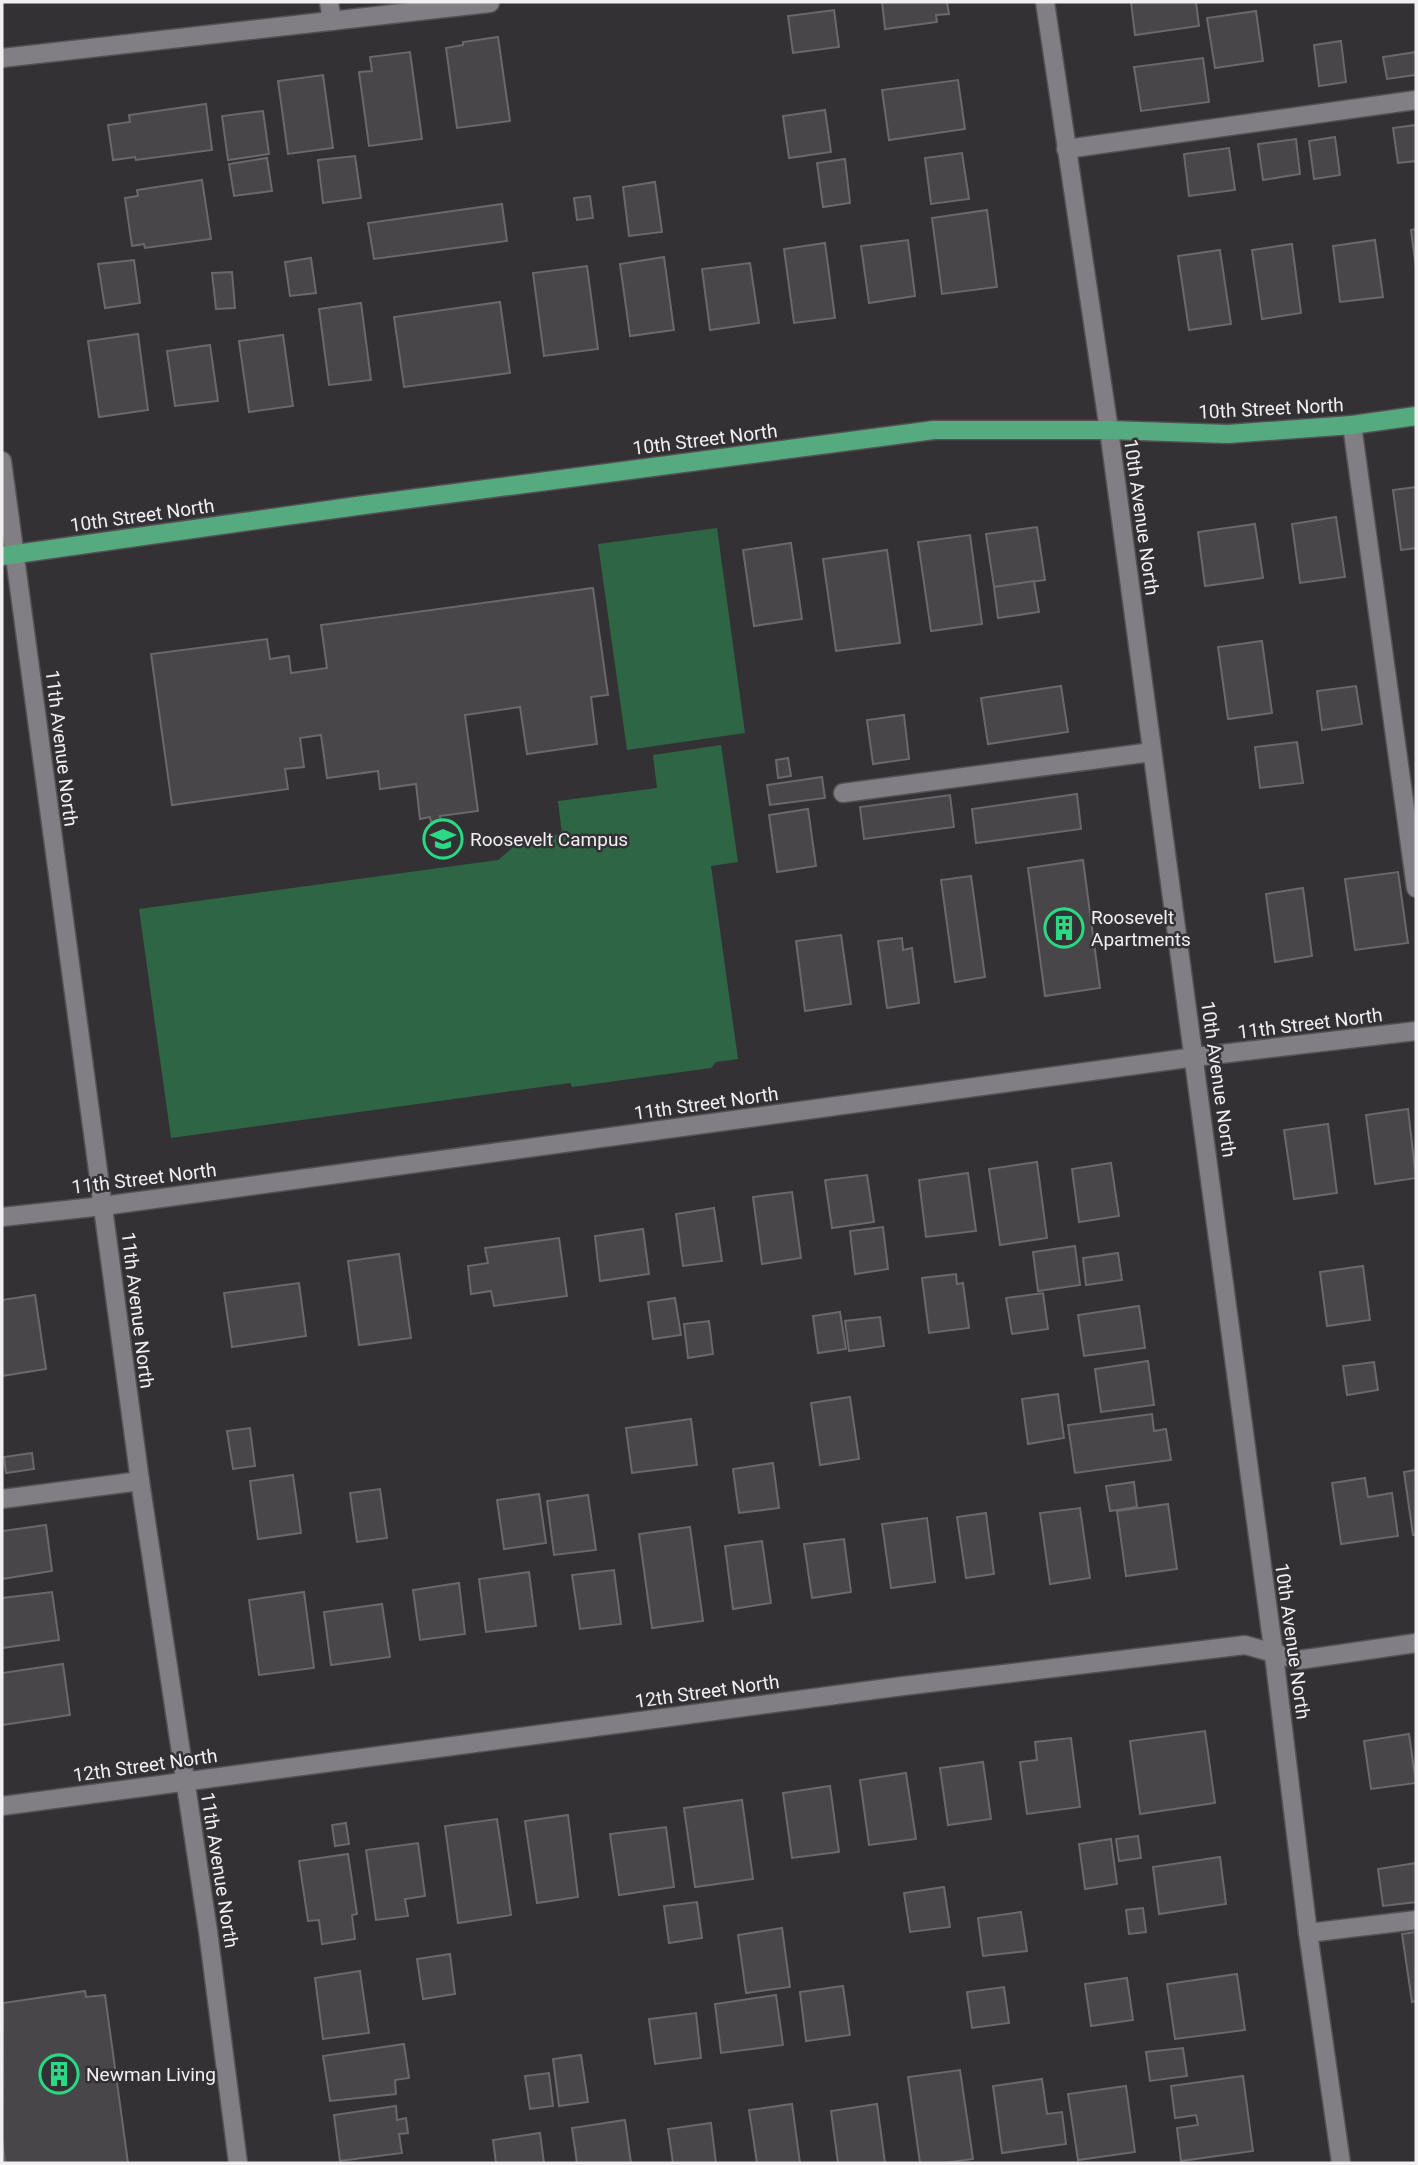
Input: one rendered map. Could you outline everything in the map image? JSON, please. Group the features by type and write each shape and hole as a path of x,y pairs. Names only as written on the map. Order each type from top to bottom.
{"main road":[{"name":"10th Street North","path":"8,555 934,430 1109,430 1228,434 1352,425 1416,416"}],"street":[{"path":"329,2 332,21"},
{"name":"10th Avenue North","path":"1045,2 1109,430 1195,1057 1308,1933 1341,2163"},
{"path":"2,58 490,3"},
{"path":"1066,149 1416,100"},
{"path":"1352,425 1416,888"},
{"name":"11th Avenue North","path":"2,461 8,555 103,1206 140,1481 208,1931 238,2163"},
{"path":"843,793 1152,752"},
{"name":"11th Street North","path":"2,1217 103,1206 1195,1057 1416,1031"},
{"path":"2,1499 140,1481"},
{"name":"12th Street North","path":"2,1806 903,1686 1245,1645 1298,1660 1416,1643"},
{"path":"1308,1933 1416,1920"}],"green space":[{"path":"717,528 745,733 627,750 598,544"},
{"path":"721,745 738,862 711,866 738,1059 716,1062 711,1068 572,1087 570,1083 171,1138 139,909 498,860 523,839 562,834 558,801 657,788 653,755"}],"building":[{"path":"882,2 947,2 949,14 936,15 937,22 885,29"},
{"path":"1131,2 1196,2 1199,26 1135,35"},
{"path":"834,10 839,47 793,53 788,16"},
{"path":"1256,11 1263,61 1215,68 1207,18"},
{"path":"498,37 510,121 457,128 446,48 463,45 463,42"},
{"path":"1341,41 1346,82 1319,86 1314,45"},
{"path":"410,52 422,139 369,146 359,72 372,71 370,57"},
{"path":"1416,52 1416,75 1387,79 1383,57"},
{"path":"1203,58 1209,102 1141,111 1134,67"},
{"path":"323,75 333,148 288,154 278,81"},
{"path":"958,80 965,129 889,140 882,90"},
{"path":"206,104 212,150 136,160 135,157 113,160 108,125 130,122 129,115"},
{"path":"825,110 831,152 789,158 783,116"},
{"path":"263,111 269,154 228,160 222,116"},
{"path":"1416,125 1416,161 1398,163 1393,128"},
{"path":"1335,137 1340,175 1314,179 1309,141"},
{"path":"1296,139 1300,174 1263,180 1258,144"},
{"path":"1229,148 1235,190 1189,196 1184,154"},
{"path":"962,153 969,199 931,204 925,158"},
{"path":"355,156 361,198 323,203 318,160"},
{"path":"267,158 272,191 234,196 229,164"},
{"path":"845,159 850,203 823,207 817,163"},
{"path":"202,180 211,239 145,248 144,244 132,246 125,198 138,196 137,190"},
{"path":"655,182 662,232 629,236 623,187"},
{"path":"590,196 593,218 577,220 574,198"},
{"path":"502,204 507,241 374,259 368,223"},
{"path":"987,210 997,287 942,294 932,218"},
{"path":"1416,229 1416,268 1411,230"},
{"path":"908,240 915,296 869,303 861,246"},
{"path":"1375,240 1383,297 1340,302 1333,246"},
{"path":"825,243 835,318 794,323 784,249"},
{"path":"1292,244 1301,313 1262,319 1252,250"},
{"path":"1220,250 1231,324 1189,330 1178,256"},
{"path":"664,257 674,330 630,336 620,264"},
{"path":"311,258 316,293 290,296 285,262"},
{"path":"134,260 140,303 105,308 98,264"},
{"path":"750,263 759,323 710,330 702,269"},
{"path":"587,266 598,349 544,356 533,273"},
{"path":"232,272 235,308 216,309 212,273"},
{"path":"500,302 510,373 404,387 394,317"},
{"path":"361,303 371,380 329,385 319,309"},
{"path":"138,334 148,410 99,417 88,341"},
{"path":"283,335 293,406 249,412 239,341"},
{"path":"210,345 218,401 175,406 167,351"},
{"path":"1416,487 1416,548 1401,550 1393,490"},
{"path":"1336,517 1345,577 1300,583 1292,524"},
{"path":"1255,524 1263,578 1205,586 1198,532"},
{"path":"1037,527 1045,580 994,587 986,534"},
{"path":"970,535 982,624 931,631 918,542"},
{"path":"791,543 802,619 754,626 743,550"},
{"path":"887,550 900,643 836,651 823,559"},
{"path":"1034,581 1039,612 998,618 994,587"},
{"path":"593,588 608,695 591,697 597,744 527,754 520,707 465,715 478,811 440,816 441,821 431,822 430,817 420,819 416,784 380,789 378,771 327,778 321,735 300,738 304,767 285,769 288,789 172,805 151,654 267,639 270,659 289,656 291,673 327,668 321,625"},
{"path":"1262,641 1272,713 1228,719 1218,647"},
{"path":"1061,686 1068,732 988,744 981,698"},
{"path":"1356,686 1362,724 1322,730 1317,691"},
{"path":"904,715 909,759 873,764 867,720"},
{"path":"1297,742 1303,783 1260,788 1255,747"},
{"path":"788,758 791,776 778,778 776,760"},
{"path":"822,777 825,798 770,805 767,785"},
{"path":"1077,794 1081,829 976,843 972,809"},
{"path":"950,795 954,827 864,839 860,807"},
{"path":"808,809 816,866 777,872 769,815"},
{"name":"Roosevelt Apartments","path":"1083,860 1100,988 1045,996 1028,868"},
{"path":"1398,872 1408,943 1355,950 1345,879"},
{"path":"971,876 985,977 955,982 941,880"},
{"path":"1303,888 1312,956 1275,962 1266,894"},
{"path":"841,935 851,1004 805,1011 796,941"},
{"path":"902,938 903,950 912,948 919,1003 887,1008 878,941"},
{"path":"1408,1109 1416,1178 1375,1184 1366,1115"},
{"path":"1328,1124 1337,1193 1294,1199 1284,1130"},
{"path":"1037,1162 1047,1238 1000,1245 989,1169"},
{"path":"1111,1163 1119,1216 1079,1222 1072,1169"},
{"path":"968,1173 976,1231 926,1237 919,1180"},
{"path":"867,1175 874,1222 832,1228 825,1180"},
{"path":"792,1192 801,1258 762,1264 753,1197"},
{"path":"714,1208 722,1261 683,1266 676,1214"},
{"path":"883,1227 888,1269 855,1274 850,1231"},
{"path":"643,1229 649,1274 600,1281 595,1236"},
{"path":"559,1238 567,1296 494,1306 491,1291 471,1294 468,1266 488,1263 485,1248"},
{"path":"1075,1246 1080,1285 1038,1291 1033,1252"},
{"path":"1118,1253 1122,1280 1086,1285 1083,1258"},
{"path":"399,1254 411,1338 359,1345 348,1261"},
{"path":"1363,1266 1370,1320 1327,1326 1320,1272"},
{"path":"956,1274 957,1284 963,1283 969,1328 929,1333 922,1278"},
{"path":"299,1283 306,1336 232,1347 224,1293"},
{"path":"1043,1293 1048,1329 1012,1334 1006,1298"},
{"path":"35,1295 46,1369 2,1376 2,1300"},
{"path":"675,1298 681,1335 653,1339 648,1302"},
{"path":"1139,1306 1145,1348 1084,1356 1078,1315"},
{"path":"840,1312 846,1349 818,1353 813,1316"},
{"path":"880,1317 884,1346 849,1351 845,1321"},
{"path":"709,1321 713,1354 688,1358 684,1324"},
{"path":"1148,1361 1154,1405 1101,1412 1095,1369"},
{"path":"1374,1362 1378,1390 1347,1395 1343,1366"},
{"path":"1058,1394 1064,1438 1028,1444 1022,1399"},
{"path":"850,1397 859,1459 820,1465 811,1403"},
{"path":"1152,1414 1154,1431 1166,1429 1171,1460 1075,1473 1068,1425"},
{"path":"691,1419 697,1465 632,1473 626,1428"},
{"path":"250,1428 255,1466 233,1469 227,1431"},
{"path":"32,1453 34,1469 6,1473 4,1457"},
{"path":"773,1463 779,1508 739,1513 733,1469"},
{"path":"1416,1470 1416,1535 1413,1535 1404,1472"},
{"path":"293,1475 301,1533 258,1539 250,1481"},
{"path":"1365,1478 1368,1497 1392,1493 1398,1536 1341,1544 1332,1483"},
{"path":"1134,1482 1137,1507 1110,1511 1106,1486"},
{"path":"380,1489 387,1538 357,1542 350,1493"},
{"path":"539,1494 546,1543 504,1549 497,1500"},
{"path":"588,1495 596,1550 554,1555 547,1501"},
{"path":"1168,1504 1177,1569 1126,1576 1117,1511"},
{"path":"1080,1508 1090,1578 1050,1584 1040,1513"},
{"path":"986,1513 994,1574 966,1578 957,1517"},
{"path":"927,1518 935,1582 891,1588 882,1524"},
{"path":"46,1525 52,1571 2,1579 2,1531"},
{"path":"690,1527 703,1621 652,1628 639,1534"},
{"path":"844,1539 851,1592 812,1598 804,1544"},
{"path":"762,1541 771,1603 733,1609 725,1546"},
{"path":"614,1570 621,1624 580,1629 572,1575"},
{"path":"529,1572 536,1626 486,1632 479,1579"},
{"path":"459,1583 465,1634 420,1640 413,1590"},
{"path":"52,1592 59,1640 2,1648 2,1598"},
{"path":"304,1592 314,1668 259,1675 249,1600"},
{"path":"382,1604 390,1657 331,1665 324,1612"},
{"path":"63,1664 70,1715 2,1725 2,1673"},
{"path":"1205,1731 1215,1803 1140,1814 1130,1741"},
{"path":"1409,1734 1416,1783 1371,1789 1364,1741"},
{"path":"1071,1738 1080,1807 1027,1814 1020,1762 1037,1760 1035,1742"},
{"path":"983,1762 991,1819 948,1825 940,1768"},
{"path":"906,1773 916,1839 869,1845 860,1780"},
{"path":"830,1786 839,1852 792,1858 783,1793"},
{"path":"742,1800 753,1879 695,1887 684,1808"},
{"path":"568,1815 578,1897 537,1903 525,1821"},
{"path":"497,1819 511,1915 458,1923 445,1826"},
{"path":"346,1823 349,1844 335,1846 332,1825"},
{"path":"666,1827 674,1887 619,1895 610,1834"},
{"path":"1138,1836 1141,1858 1119,1861 1116,1839"},
{"path":"1111,1839 1117,1884 1085,1889 1079,1844"},
{"path":"418,1843 425,1896 405,1899 408,1916 376,1920 366,1850"},
{"path":"348,1854 357,1914 352,1915 355,1939 322,1944 319,1920 308,1921 299,1861"},
{"path":"1220,1857 1226,1904 1159,1914 1153,1867"},
{"path":"1416,1863 1416,1902 1383,1906 1378,1869"},
{"path":"944,1887 950,1927 910,1932 904,1893"},
{"path":"697,1902 702,1938 669,1943 664,1906"},
{"path":"1143,1908 1146,1932 1129,1934 1126,1910"},
{"path":"1021,1912 1027,1951 983,1956 978,1918"},
{"path":"782,1928 790,1987 746,1993 738,1935"},
{"path":"1416,1932 1416,2001 1412,2002 1402,1934"},
{"path":"450,1954 455,1994 423,1999 417,1959"},
{"path":"360,1971 369,2033 323,2039 315,1978"},
{"path":"1237,1974 1245,2030 1175,2039 1167,1984"},
{"path":"1127,1978 1133,2020 1091,2026 1085,1984"},
{"path":"843,1986 850,2035 806,2041 800,1992"},
{"path":"1004,1987 1009,2023 972,2028 967,1992"},
{"name":"Newman Living","path":"85,1991 86,1997 105,1995 128,2163 5,2163 2,2139 3,2003"},
{"path":"776,1995 783,2045 721,2053 715,2004"},
{"path":"696,2013 701,2058 655,2064 649,2019"},
{"path":"404,2044 409,2078 395,2080 396,2094 330,2101 323,2056"},
{"path":"1183,2048 1187,2076 1150,2081 1146,2052"},
{"path":"581,2055 588,2102 559,2106 553,2059"},
{"path":"960,2070 973,2159 920,2163 908,2077"},
{"path":"549,2073 553,2106 530,2109 525,2076"},
{"path":"1243,2076 1253,2151 1181,2161 1177,2128 1198,2125 1196,2115 1175,2118 1171,2086"},
{"path":"1042,2079 1047,2114 1062,2112 1066,2144 1002,2153 993,2086"},
{"path":"1126,2086 1135,2152 1078,2160 1068,2094"},
{"path":"792,2104 800,2163 757,2163 749,2110"},
{"path":"877,2104 885,2163 838,2163 831,2111"},
{"path":"396,2106 397,2120 406,2118 408,2133 399,2134 402,2153 340,2161 334,2115"},
{"path":"625,2120 631,2163 577,2163 572,2128"},
{"path":"711,2123 716,2163 673,2163 668,2129"},
{"path":"540,2133 544,2163 496,2163 493,2140"}],"place":[{"name":"Roosevelt Campus","path":"443,839"},
{"name":"Roosevelt Apartments","path":"1064,928"},
{"name":"Newman Living","path":"59,2074"}]}
